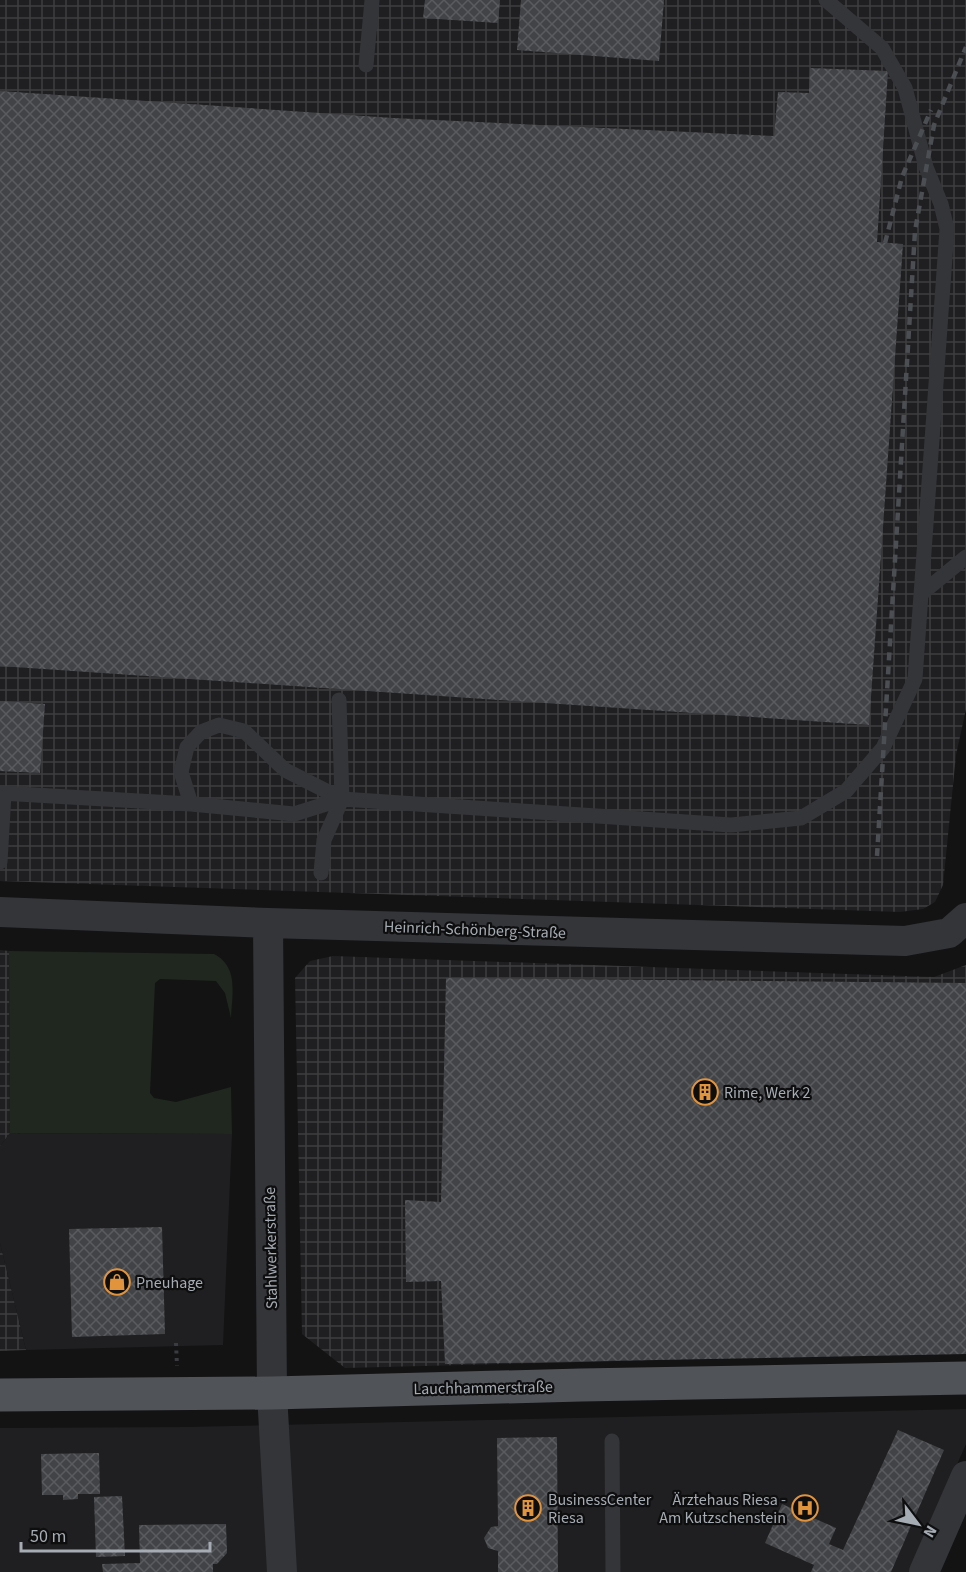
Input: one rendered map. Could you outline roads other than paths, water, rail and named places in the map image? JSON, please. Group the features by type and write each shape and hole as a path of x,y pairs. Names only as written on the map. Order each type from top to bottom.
{"main road":[{"name":"Lauchhammerstraße","path":"0,1395 272,1393 966,1378"}],"street":[{"name":"Heinrich-Schönberg-Straße","path":"0,912 268,923 905,941 957,926"},
{"name":"Stahlwerkerstraße","path":"268,923 272,1393 282,1572"},
{"path":"924,1572 966,1476"}],"lane":[{"path":"366,65 372,0"},
{"path":"0,862 2,794 191,804 294,814 342,799 730,825 801,818 846,791 883,748 915,679 947,229 941,204 926,167 905,88 882,48 826,0"},
{"path":"921,594 966,557"},
{"path":"321,873 324,840 342,799 339,700"},
{"path":"191,804 181,772 187,747 201,732 219,725 244,731 285,770 342,799"},
{"path":"612,1441 614,1572"}],"railway":[{"path":"877,856 915,231 934,125 966,47"},
{"path":"885,243 902,177 931,110"}],"place":[{"name":"Rime, Werk 2","path":"705,1092"},
{"name":"Pneuhage","path":"117,1282"},
{"name":"BusinessCenter Riesa","path":"528,1508"},
{"name":"Ärztehaus Riesa - Am Kutzschenstein","path":"805,1508"}]}
